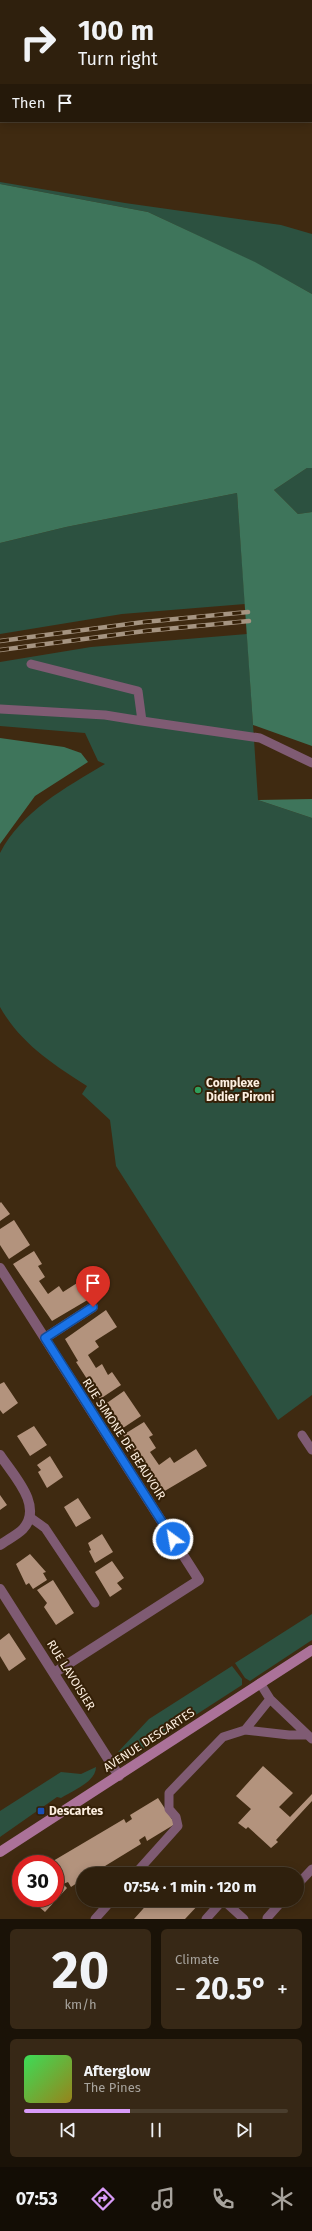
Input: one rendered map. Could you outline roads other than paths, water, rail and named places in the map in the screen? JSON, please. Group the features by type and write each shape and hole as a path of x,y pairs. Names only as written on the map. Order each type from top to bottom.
{"main road":[{"name":"AVENUE DESCARTES","path":"0,1852 312,1650"}],"street":[{"name":"RUE SIMONE DE BEAUVOIR","path":"0,1268 199,1580 54,1673"},
{"path":"45,1338 93,1307"},
{"path":"0,1455 30,1501 31,1518 23,1529 0,1545"},
{"name":"RUE LAVOISIER","path":"0,1589 119,1776"}],"lane":[{"path":"31,664 138,691 142,721"},
{"path":"0,709 105,715 260,738 312,763"},
{"path":"302,1435 312,1450"},
{"path":"31,1518 45,1528 94,1603"},
{"path":"260,1683 270,1699 309,1737"},
{"path":"245,1730 270,1699"},
{"path":"141,1867 178,1826 176,1817 168,1809 169,1793 223,1737 245,1730 309,1737"},
{"path":"304,1878 312,1869"},
{"path":"206,1919 223,1900 244,1919"},
{"path":"95,1919 106,1907"},
{"path":"267,1918 277,1907"}],"railway":[{"path":"0,641 144,622 248,612"},
{"path":"0,650 145,631 249,621"}],"place":[{"name":"Complexe Didier Pironi","path":"198,1090"},
{"name":"Descartes","path":"41,1811"}]}
